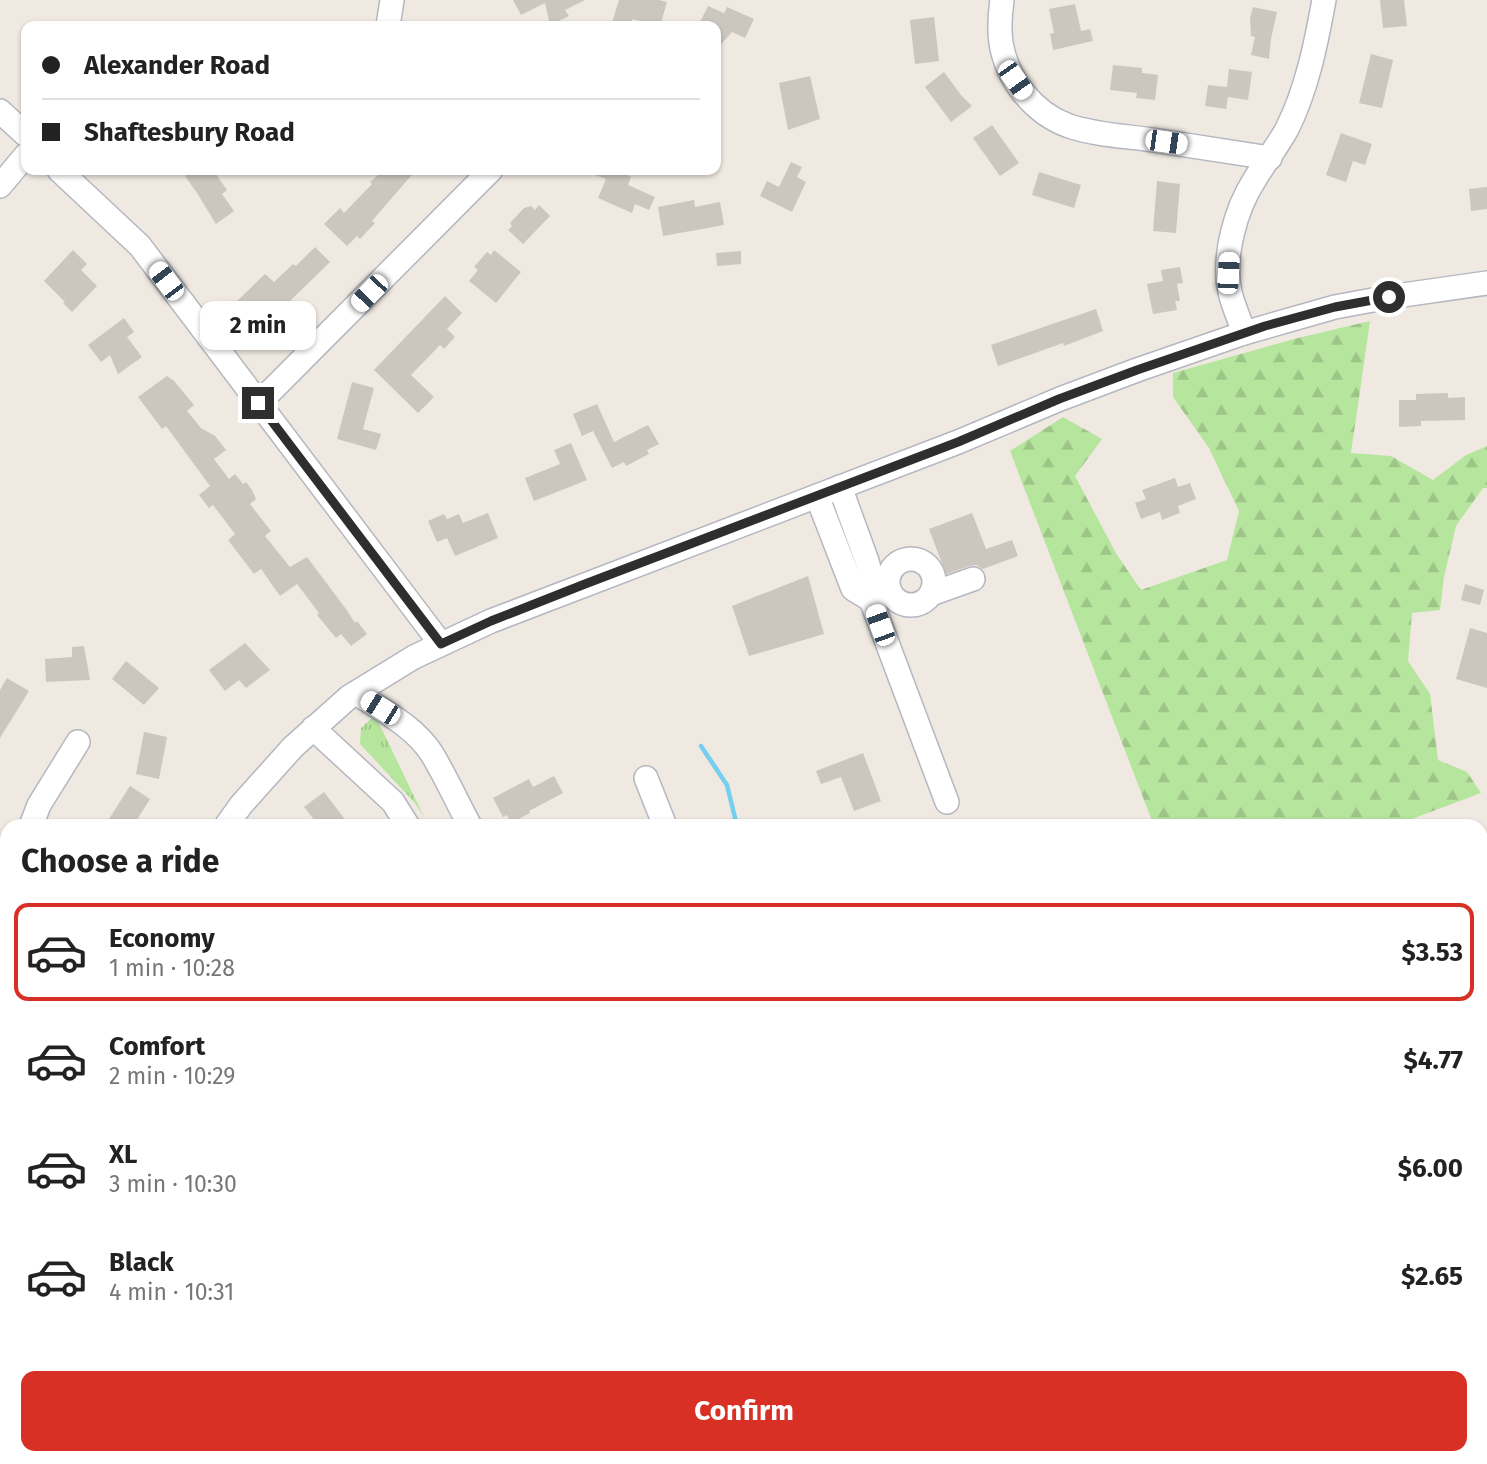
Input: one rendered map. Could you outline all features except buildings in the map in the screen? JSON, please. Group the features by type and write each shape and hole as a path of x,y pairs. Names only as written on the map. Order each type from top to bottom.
{"street":[{"path":"389,21 391,0"},
{"path":"1002,0 1001,42 1010,71 1026,96 1041,110 1059,121 1089,131 1270,158"},
{"path":"1244,333 1230,292 1230,249 1234,226 1254,179 1270,158 1295,111 1318,38 1324,0"},
{"path":"0,111 21,130"},
{"path":"0,186 21,161"},
{"path":"64,175 140,246 441,644"},
{"path":"258,403 484,175"},
{"path":"231,819 293,747 313,727 356,693 414,657 491,621 958,442 1059,399 1244,333 1335,307 1487,283"},
{"path":"840,487 852,552 853,589 872,600 947,802"},
{"path":"817,496 852,552"},
{"path":"914,558 928,565 934,579 931,594 919,604 903,604 891,595 887,580 889,573 899,561 914,558"},
{"path":"931,594 972,579"},
{"path":"880,625 903,604"},
{"path":"356,693 414,734 431,752 466,819"},
{"path":"313,727 393,802 404,819"},
{"path":"34,819 39,805 78,742"},
{"path":"646,778 662,819"}],"green space":[{"path":"1370,321 1351,453 1391,456 1433,480 1466,455 1487,446 1487,488 1483,488 1456,526 1444,577 1440,610 1412,613 1408,661 1430,694 1438,760 1467,772 1481,793 1412,819 1151,819 1010,451 1063,417 1102,439 1075,476 1117,555 1141,590 1227,560 1239,511 1209,448 1173,397 1173,373"},
{"path":"375,715 424,817 414,802 360,744 361,728"}],"waterway":[{"path":"701,746 727,785 735,819"}],"route":[{"path":"258,403 441,644 491,621 958,442 1059,399 1137,370 1265,326 1335,307 1389,297"}]}
